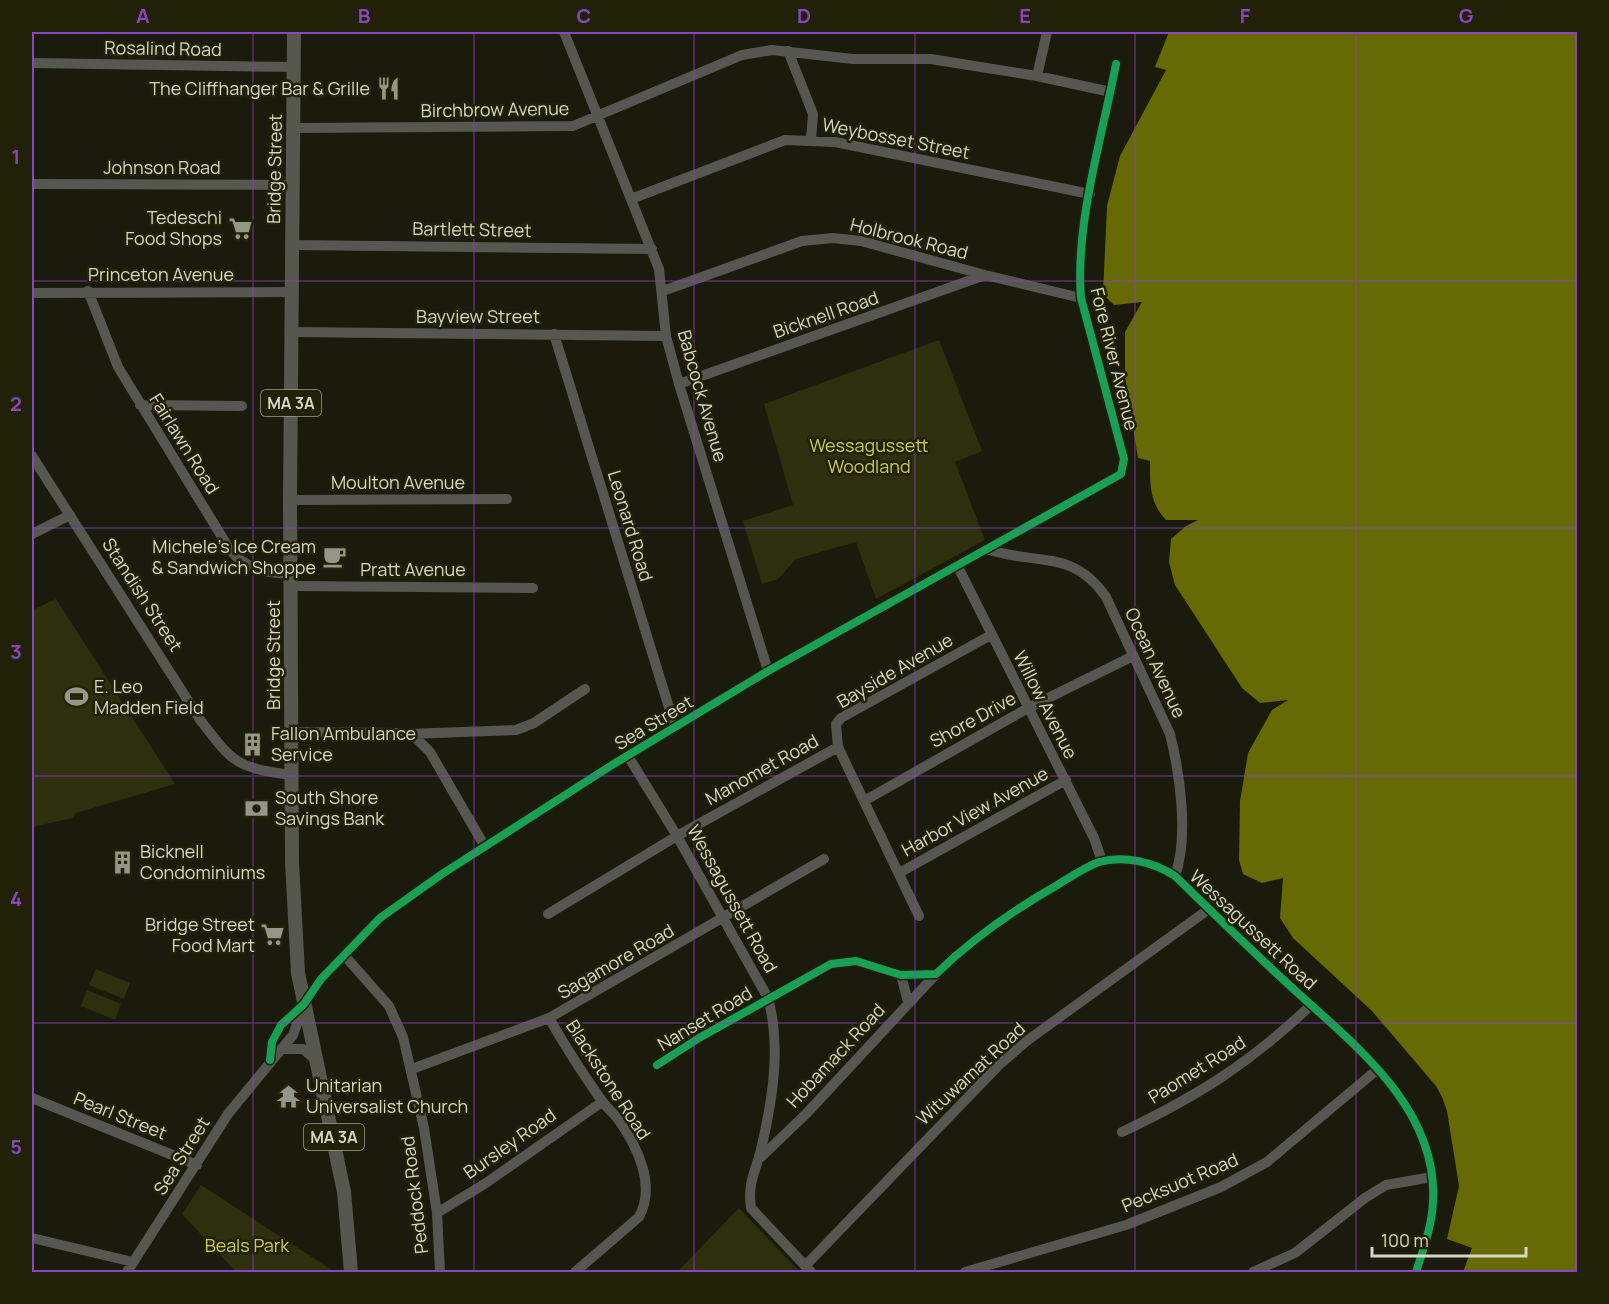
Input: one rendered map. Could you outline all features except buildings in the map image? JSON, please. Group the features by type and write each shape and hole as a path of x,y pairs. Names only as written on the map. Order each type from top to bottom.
{"main road":[{"name":"Bridge Street","path":"294,32 290,500 291,775 298,973 344,1192 351,1272"}],"street":[{"name":"Babcock Avenue","path":"564,32 652,249 663,291 666,336 679,384 768,671"},
{"path":"1037,76 1047,32"},
{"name":"Birchbrow Avenue","path":"294,128 558,128 583,123 742,55 758,51 788,51 860,59 932,59 1037,76 1111,92"},
{"path":"788,51 813,114 811,140"},
{"name":"Rosalind Road","path":"32,63 294,67"},
{"name":"Fore River Avenue","path":"1113,479 1124,470 1124,459 1081,297 1080,258 1090,194 1116,64"},
{"name":"Weybosset Street","path":"631,199 785,140 835,142 1090,194"},
{"name":"Johnson Road","path":"32,184 293,185"},
{"name":"Holbrook Road","path":"663,291 802,241 819,238 861,241 984,275 1081,297"},
{"name":"Bartlett Street","path":"292,245 652,249"},
{"name":"Bicknell Road","path":"679,384 984,275"},
{"name":"Fairlawn Road","path":"88,291 118,368 238,559 258,570 291,580"},
{"name":"Princeton Avenue","path":"32,293 291,292"},
{"name":"Bayview Street","path":"291,332 666,336"},
{"name":"Leonard Road","path":"554,334 675,727"},
{"path":"140,405 242,406"},
{"name":"Standish Street","path":"32,456 201,721 228,755 247,767 291,775"},
{"name":"Sea Street","path":"270,1060 272,1042 277,1032 304,1004 321,979 380,918 484,845 768,671 1113,479"},
{"name":"Moulton Avenue","path":"290,500 507,499"},
{"path":"32,534 70,515"},
{"name":"Ocean Avenue","path":"987,549 1010,556 1060,562 1086,573 1106,597 1170,734 1175,753 1182,837 1180,860 1175,876"},
{"name":"Willow Avenue","path":"957,565 1066,780 1094,838 1102,861"},
{"name":"Pratt Avenue","path":"291,580 533,588"},
{"name":"Bayside Avenue","path":"838,747 835,731 841,718 991,635"},
{"name":"Shore Drive","path":"864,801 1028,708 1133,656"},
{"path":"291,732 404,734 516,730 534,723 585,689"},
{"path":"404,734 423,743 430,752 484,845"},
{"path":"838,747 919,916"},
{"name":"Manomet Road","path":"548,914 677,836 838,747"},
{"name":"Wessagussett Road","path":"628,756 677,836 768,998 821,968 842,962 868,963 901,975 936,974 958,953 1039,896 1088,866 1102,861 1149,863 1175,876 1378,1069 1396,1089 1411,1113 1428,1159 1431,1177 1432,1211 1416,1272"},
{"name":"Harbor View Avenue","path":"900,873 1066,780"},
{"name":"Sagamore Road","path":"412,1069 549,1018 724,919 824,859"},
{"name":"Wituwamat Road","path":"808,1269 1000,1064 1028,1040 1209,909"},
{"name":"Peddock Road","path":"344,955 389,1006 397,1020 412,1069 437,1213 440,1272"},
{"name":"Hobamack Road","path":"759,1159 806,1114 936,974"},
{"path":"901,975 908,1002"},
{"path":"768,998 773,1017 775,1046 766,1127 759,1159 751,1177 751,1208 808,1269"},
{"name":"Nanset Road","path":"657,1065 768,998"},
{"name":"Sea Street","path":"127,1272 197,1165 202,1151 270,1060 283,1049 293,1035 304,1004"},
{"name":"Paomet Road","path":"1122,1132 1191,1098 1235,1071 1311,1005"},
{"name":"Blackstone Road","path":"549,1018 602,1102 620,1121 639,1157 644,1175 645,1206 639,1217 574,1272"},
{"path":"283,1049 303,1049 318,1062"},
{"name":"Pecksuot Road","path":"965,1272 1126,1225 1221,1186 1267,1162 1378,1069"},
{"name":"Pearl Street","path":"32,1098 197,1165"},
{"name":"Bursley Road","path":"437,1213 602,1102"},
{"path":"1253,1272 1295,1253 1386,1185 1431,1177"},
{"path":"32,1238 133,1262"}],"green space":[{"name":"Wessagussett Woodland","path":"939,340 982,451 955,462 985,540 876,599 856,542 796,559 778,579 762,584 743,521 793,505 764,404"},
{"name":"E. Leo Madden Field","path":"56,599 175,784 76,813 72,818 32,827 32,610"},
{"path":"96,969 130,983 124,999 89,985"},
{"path":"87,990 121,1004 115,1020 81,1006"},
{"name":"Beals Park","path":"201,1185 335,1272 236,1272 182,1214"},
{"path":"739,1208 800,1272 677,1272"}],"shaded area":[{"path":"1169,32 1577,32 1577,1272 1463,1272 1472,1248 1447,1239 1459,1186 1447,1111 1436,1086 1372,1011 1293,938 1280,918 1283,878 1262,883 1243,874 1239,860 1240,801 1248,753 1272,710 1288,700 1260,703 1242,688 1175,585 1169,562 1171,539 1186,526 1198,520 1166,520 1153,499 1150,461 1138,458 1125,378 1125,332 1142,302 1114,305 1103,294 1107,206 1120,156 1166,70 1155,67"}],"cycle path":[{"path":"270,1060 272,1042 281,1025 304,1004 321,979 380,918 442,874 612,765 768,671 1121,474 1124,459 1081,298 1080,269 1091,181 1116,64"},
{"path":"657,1065 699,1038 831,964 856,961 901,975 936,974 994,925 1084,869 1109,860 1138,861 1158,867 1175,876 1376,1067 1412,1115 1424,1142 1432,1171 1433,1202 1429,1229 1416,1272"}],"place":[{"name":"The Cliffhanger Bar & Grille","path":"388,89"},
{"name":"Tedeschi Food Shops","path":"240,228"},
{"name":"Michele's Ice Cream & Sandwich Shoppe","path":"334,557"},
{"name":"E. Leo Madden Field","path":"76,697"},
{"name":"Fallon Ambulance Service","path":"253,744"},
{"name":"South Shore Savings Bank","path":"257,808"},
{"name":"Bicknell Condominiums","path":"122,862"},
{"name":"Bridge Street Food Mart","path":"273,935"},
{"name":"Unitarian Universalist Church","path":"288,1096"}]}
